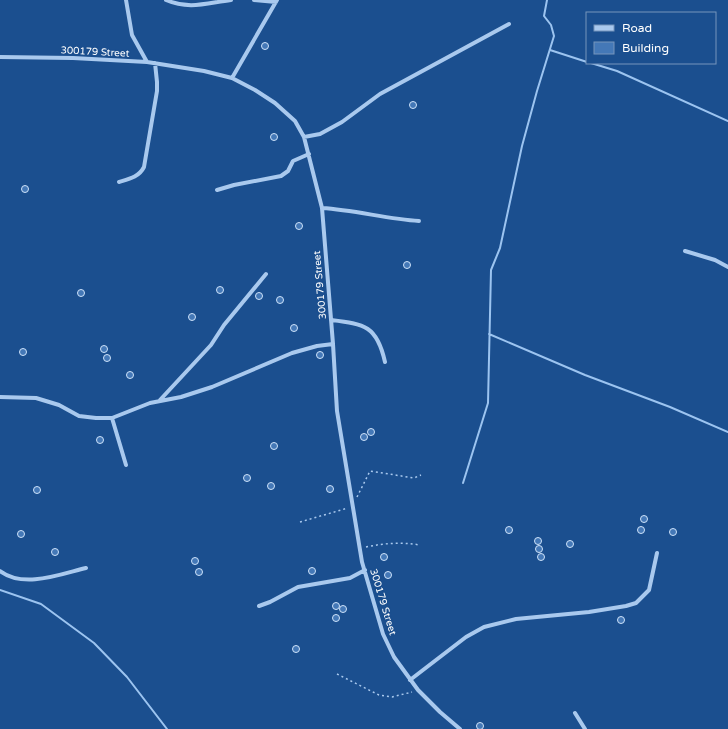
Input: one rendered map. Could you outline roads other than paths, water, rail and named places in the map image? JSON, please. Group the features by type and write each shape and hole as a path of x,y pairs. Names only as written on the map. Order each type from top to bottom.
{"street":[{"path":"126,0 132,35 147,62"},
{"path":"166,0 181,5 193,6 231,0"},
{"path":"232,78 277,1 254,0"},
{"path":"304,137 320,134 342,122 380,94 509,24"},
{"name":"300179 Street","path":"0,57 73,58 147,62 204,71 232,78 264,95 279,106 295,121 304,137 322,208 338,423 352,507 365,570 383,634 394,657 410,680 428,701 460,729"},
{"path":"119,182 139,174 144,167 157,86 155,63"},
{"path":"217,190 234,185 281,176 288,171 293,161 309,154"},
{"path":"322,208 346,210 419,222"},
{"path":"685,251 715,260 728,267"},
{"path":"160,400 211,345 224,325 266,274"},
{"path":"331,320 355,323 369,330 379,344 385,362"},
{"path":"0,397 36,398 59,405 79,416 112,418 150,402 181,397 197,392 292,353 317,346 333,344"},
{"path":"112,418 126,465"},
{"path":"410,680 466,637 484,628 516,619 588,612 636,603 649,590 657,553"},
{"path":"0,571 17,578 36,579 86,568"},
{"path":"259,606 270,602 298,587 350,578 365,570"},
{"path":"576,713 585,729"}],"waterway":[{"path":"463,483 488,403 491,270 500,248 522,146 554,36 551,25 544,16 547,0"},
{"path":"550,50 586,62"},
{"path":"594,64 617,71 728,121"},
{"path":"489,334 585,375 670,407 728,432"},
{"path":"0,590 41,604 94,643 127,677 167,729"}]}
